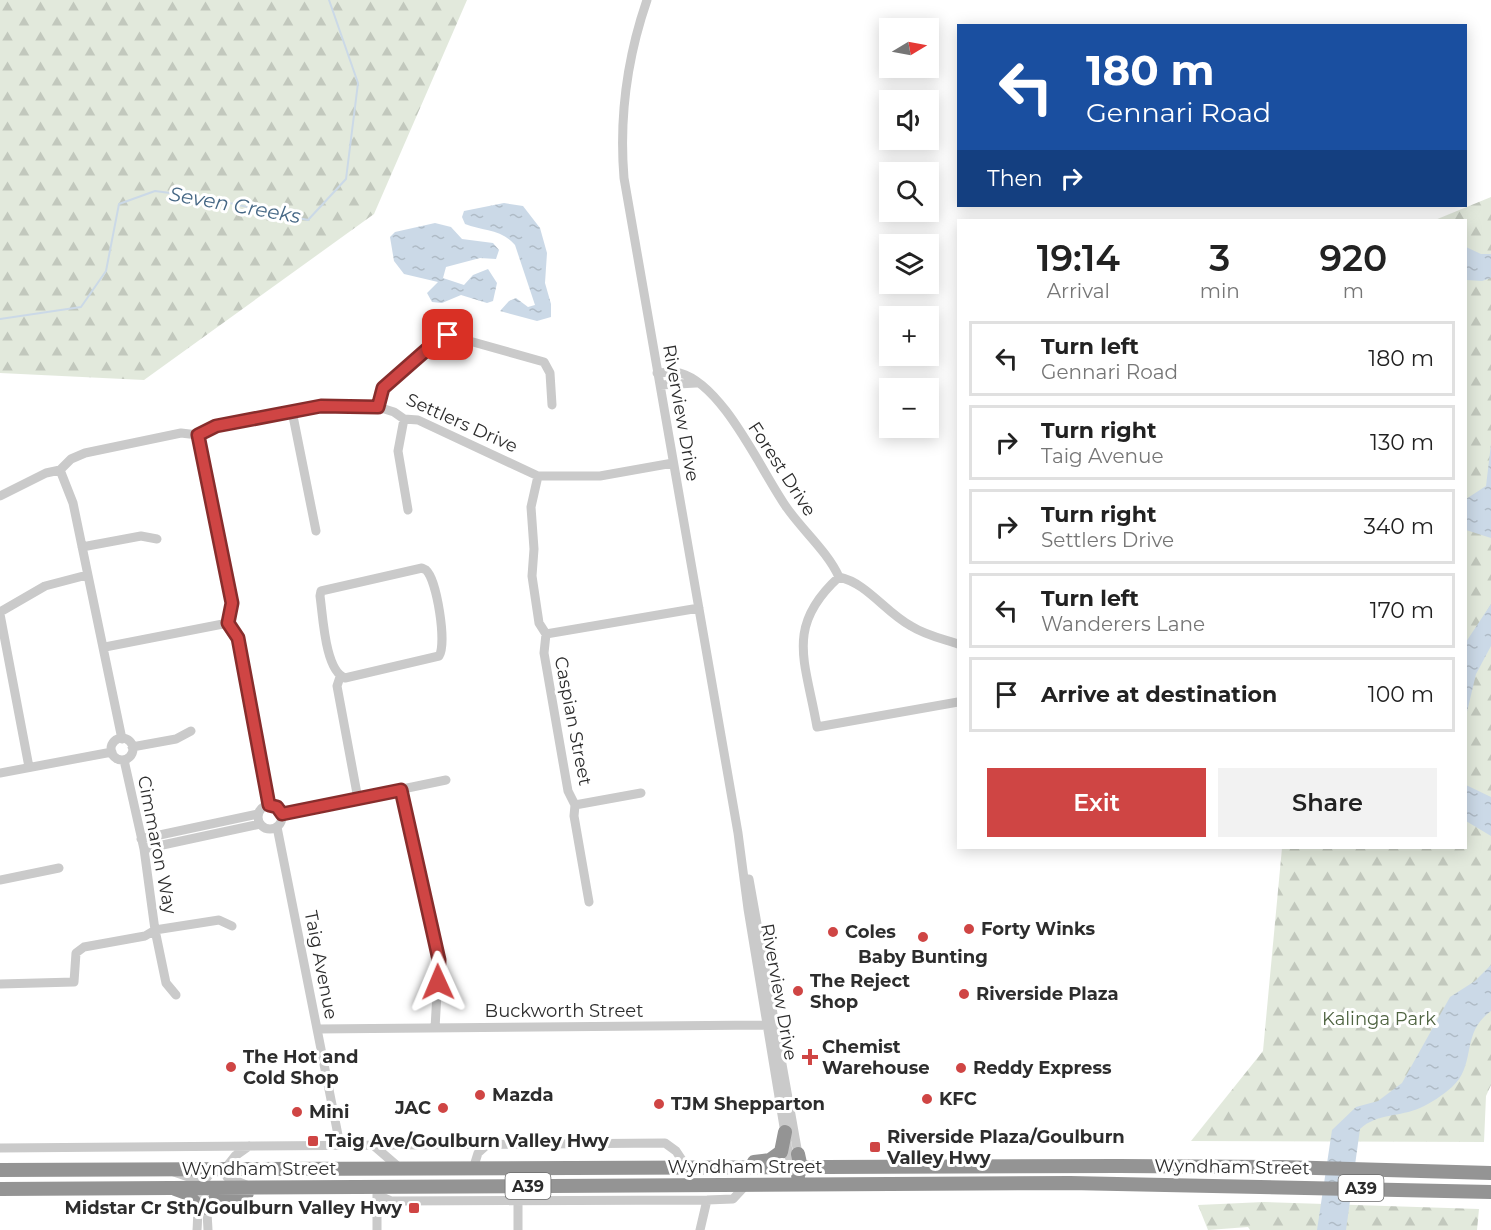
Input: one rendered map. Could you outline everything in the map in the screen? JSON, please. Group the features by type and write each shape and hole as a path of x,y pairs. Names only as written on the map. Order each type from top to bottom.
{"highway":[{"path":"689,1169 712,1163 770,1160 781,1152 785,1132"},
{"path":"780,1185 790,1184 795,1165 814,1180 896,1180 920,1184"},
{"name":"Wyndham Street","path":"0,1170 689,1169 795,1165 1281,1167 1491,1173"},
{"path":"1049,1167 1070,1183"},
{"path":"1149,1167 1165,1177 1168,1184"},
{"path":"456,1169 462,1186"},
{"path":"473,1169 477,1186"},
{"path":"130,1170 139,1176 147,1188"},
{"name":"Wyndham Street","path":"0,1189 266,1187 377,1191 462,1186 1070,1183 1491,1192"},
{"path":"171,1188 186,1193 202,1206 266,1187"}],"street":[{"name":"Riverview Drive","path":"647,0 627,77 622,156 657,373 738,832 756,908 785,1132 795,1165"},
{"path":"378,407 383,388 441,337 448,335 544,362 550,373 552,405"},
{"name":"Forest Drive","path":"657,373 680,373 698,383 747,441 782,501 804,533 832,562 839,577"},
{"path":"660,385 698,383"},
{"name":"Settlers Drive","path":"0,496 46,473 60,470 71,459 85,453 181,433 198,435 208,428 291,411 341,405 378,407 394,411 404,419 423,422 538,476 600,476 673,463"},
{"path":"291,411 316,531"},
{"path":"404,419 398,451 408,510"},
{"path":"198,435 232,603 228,623 238,638 269,805"},
{"path":"60,470 73,503 98,631 105,647 104,660 122,739"},
{"name":"Caspian Street","path":"538,476 531,507 534,544 532,576 539,622 546,634 544,653 568,791 575,805 574,816 589,902"},
{"path":"81,548 141,536 157,539"},
{"path":"426,570 433,579 444,645 441,653 433,659 342,677 331,662 321,591 426,570"},
{"path":"29,767 0,613 45,586 87,575"},
{"path":"957,644 912,627 885,609 855,580 839,577 821,593 806,619 801,637 817,727 957,702"},
{"path":"546,634 699,608"},
{"path":"105,647 228,623"},
{"path":"342,677 338,693 361,798"},
{"path":"132,747 176,739 191,731"},
{"path":"122,739 127,740 132,747 130,755 124,760 115,757 112,752 113,743 122,739"},
{"path":"0,773 112,752"},
{"name":"Cimmaron Way","path":"0,984 74,982 76,953 84,947 145,936 155,930 144,849 124,760"},
{"path":"282,814 446,780"},
{"path":"401,790 439,960 435,1028"},
{"path":"575,805 641,793"},
{"path":"259,819 261,808 269,805 277,807 282,814"},
{"path":"259,819 268,829 277,826 282,814"},
{"path":"141,839 259,819"},
{"path":"144,849 259,819"},
{"name":"Taig Avenue","path":"277,826 340,1145"},
{"path":"0,880 59,868"},
{"path":"177,995 166,983 155,930 219,920 232,926"},
{"name":"Riverview Drive","path":"772,1025 795,1165"},
{"name":"Buckworth Street","path":"317,1029 772,1025"},
{"path":"0,1148 665,1143 676,1151 689,1169"},
{"path":"473,1169 478,1153 488,1144"},
{"path":"373,1145 402,1170"},
{"path":"201,1187 206,1176 219,1170 249,1146"},
{"path":"166,1169 197,1180 201,1187 202,1206 208,1230"},
{"path":"219,1170 227,1177 251,1187"},
{"path":"377,1191 391,1201 706,1200 733,1199 746,1185"},
{"path":"377,1191 377,1230"},
{"path":"700,1230 706,1200"},
{"path":"518,1201 518,1230"},
{"path":"197,1230 202,1206"}],"green space":[{"path":"0,0 467,0 374,214 144,380 0,373"},
{"name":"Kalinga Park","path":"1491,197 1491,1085 1486,1096 1484,1142 1191,1141 1263,1051 1282,849 1467,849 1467,219 1437,219"},
{"path":"1264,1202 1479,1209 1477,1230 1250,1230 1248,1227 1208,1230 1198,1205"}],"water":[{"path":"504,203 523,206 540,228 547,253 545,283 551,304 551,317 537,321 500,311 509,301 516,298 528,307 535,305 515,245 498,233 465,224 462,217 464,211"},
{"path":"435,223 451,227 462,239 493,243 499,250 496,259 480,258 446,267 443,278 464,285 473,275 488,269 497,283 493,301 487,303 461,295 442,303 432,302 427,293 438,282 404,274 394,261 390,237 395,232"},
{"path":"1467,247 1481,254 1491,254 1491,278 1482,281 1467,280"},
{"path":"1491,444 1491,538 1467,530 1467,498 1486,486"},
{"path":"1491,604 1491,646 1476,674 1467,712 1467,640"},
{"path":"1467,785 1491,797 1491,836 1467,822"},
{"path":"1491,965 1491,1011 1475,1029 1460,1078 1445,1093 1424,1106 1374,1120 1360,1129 1346,1230 1317,1230 1332,1130 1356,1107 1378,1101 1402,1083 1450,997 1475,981"}],"waterway":[{"name":"Seven Creeks","path":"0,319 81,307 106,271 119,204 155,191 201,197 308,220 346,179 358,83 329,0"}],"place":[{"name":"Forty Winks","path":"969,929"},
{"name":"Coles","path":"833,932"},
{"name":"Baby Bunting","path":"923,937"},
{"name":"The Reject Shop","path":"798,991"},
{"name":"Riverside Plaza","path":"964,994"},
{"name":"Chemist Warehouse","path":"810,1057"},
{"name":"The Hot and Cold Shop","path":"231,1067"},
{"name":"Reddy Express","path":"961,1068"},
{"name":"Mazda","path":"480,1095"},
{"name":"KFC","path":"927,1099"},
{"name":"TJM Shepparton","path":"659,1104"},
{"name":"JAC","path":"443,1108"},
{"name":"Mini","path":"297,1112"},
{"name":"Taig Ave/Goulburn Valley Hwy","path":"313,1141"},
{"name":"Riverside Plaza/Goulburn Valley Hwy","path":"875,1147"},
{"name":"Midstar Cr Sth/Goulburn Valley Hwy","path":"414,1208"}],"route":[{"path":"438,982 439,960 401,790 282,814 277,807 269,805 267,784 238,638 228,623 232,603 198,435 216,426 321,406 378,407 383,388 441,337 448,335"}]}
